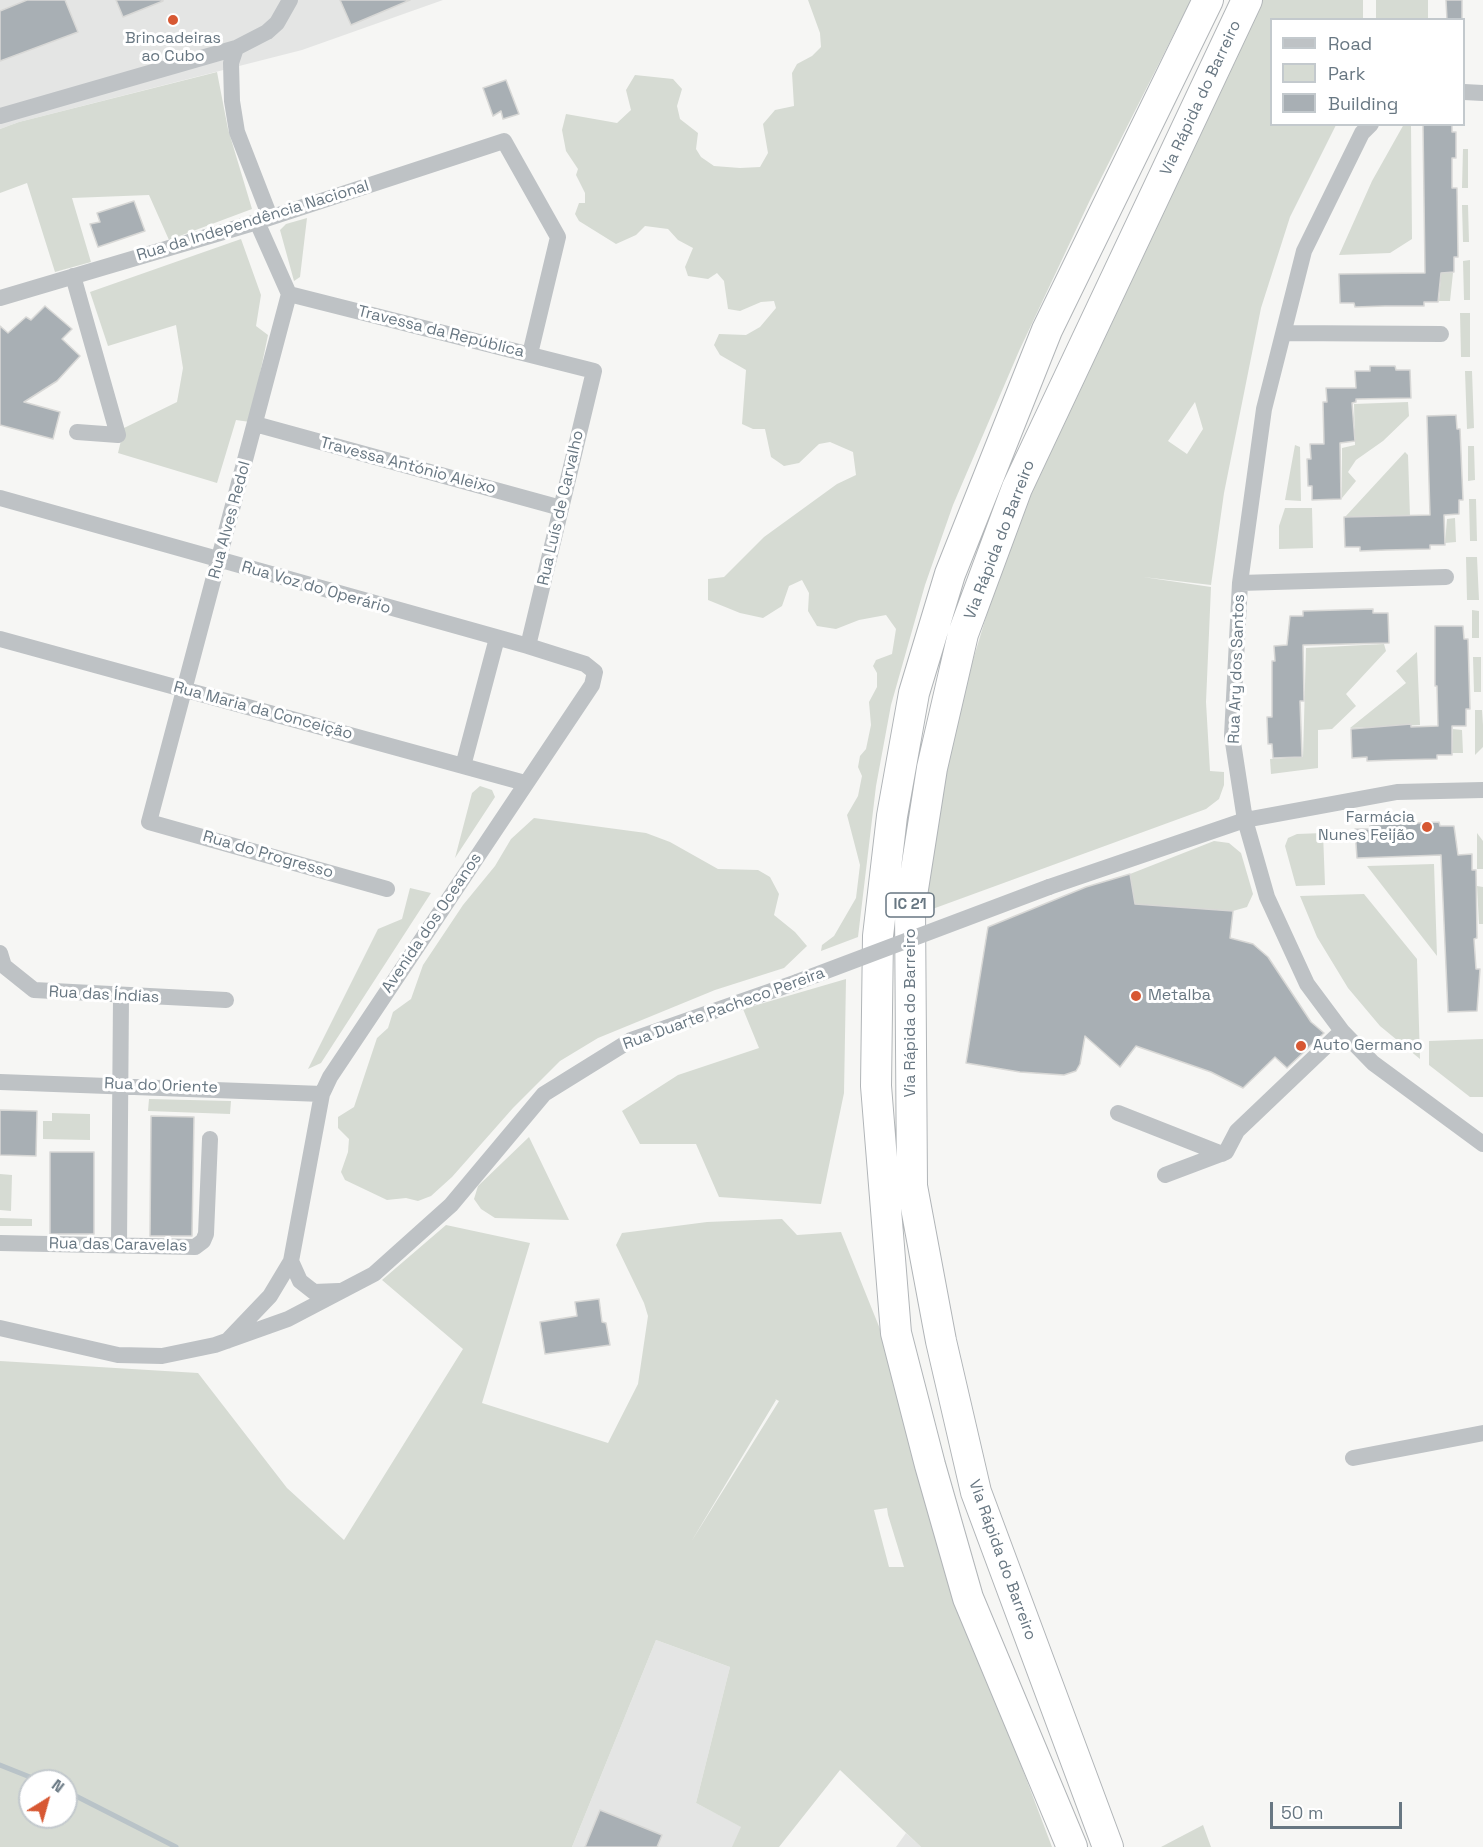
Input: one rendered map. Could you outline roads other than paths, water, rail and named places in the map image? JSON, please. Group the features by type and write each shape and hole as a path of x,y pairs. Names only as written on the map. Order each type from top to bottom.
{"highway":[{"name":"Via Rápida do Barreiro","path":"1072,1847 968,1598 896,1334 876,1086 878,936 892,816 914,693 950,574 1047,330 1208,0"},
{"name":"Via Rápida do Barreiro","path":"1108,1847 976,1492 941,1341 912,1186 910,908 932,768 963,634 1017,488 1247,0"}],"street":[{"path":"0,116 236,48 267,32 277,23 290,0"},
{"path":"236,48 231,73 232,101 237,132 289,294"},
{"path":"1465,92 1483,93"},
{"name":"Rua Ary dos Santos","path":"1369,126 1362,133 1305,251 1264,409 1240,583 1232,736 1245,820 1268,897 1307,984 1342,1031 1373,1063 1483,1144"},
{"name":"Rua da Independência Nacional","path":"0,298 264,219 504,141 558,237 530,354"},
{"path":"73,276 118,435 77,432"},
{"name":"Travessa da República","path":"289,294 594,371"},
{"name":"Rua Alves Redol","path":"149,822 289,294"},
{"path":"1284,333 1441,334"},
{"name":"Rua Luís de Carvalho","path":"528,646 594,371"},
{"name":"Travessa António Aleixo","path":"255,424 561,508"},
{"name":"Rua Voz do Operário","path":"0,498 528,646"},
{"path":"1240,583 1446,577"},
{"path":"463,766 497,638"},
{"name":"Rua Maria da Conceição","path":"0,639 525,783"},
{"name":"Avenida dos Oceanos","path":"227,1341 270,1296 291,1261 322,1094 330,1077 592,685 595,672 585,664 528,646"},
{"name":"Rua Duarte Pacheco Pereira","path":"0,1328 118,1355 162,1356 227,1341 288,1319 374,1274 451,1205 544,1094 630,1040 796,982 1049,887 1245,820 1397,792 1483,790"},
{"name":"Rua do Progresso","path":"149,822 387,889"},
{"name":"Rua das Índias","path":"0,953 4,966 34,990 121,997 226,1000"},
{"path":"119,1245 121,997"},
{"path":"1165,1175 1226,1152 1236,1131 1342,1031"},
{"name":"Rua do Oriente","path":"0,1082 322,1094"},
{"path":"1118,1113 1222,1154"},
{"name":"Rua das Caravelas","path":"0,1244 195,1247 203,1241 206,1234 210,1139"},
{"path":"291,1261 300,1281 314,1292 346,1290"},
{"path":"1353,1458 1483,1433"}],"waterway":[{"path":"0,1765 18,1772"},
{"path":"78,1797 176,1847"}],"place":[{"name":"Brincadeiras ao Cubo","path":"173,20"},
{"name":"Farmácia Nunes Feijão","path":"1427,827"},
{"name":"Metalba","path":"1136,996"},
{"name":"Auto Germano","path":"1301,1046"}]}
